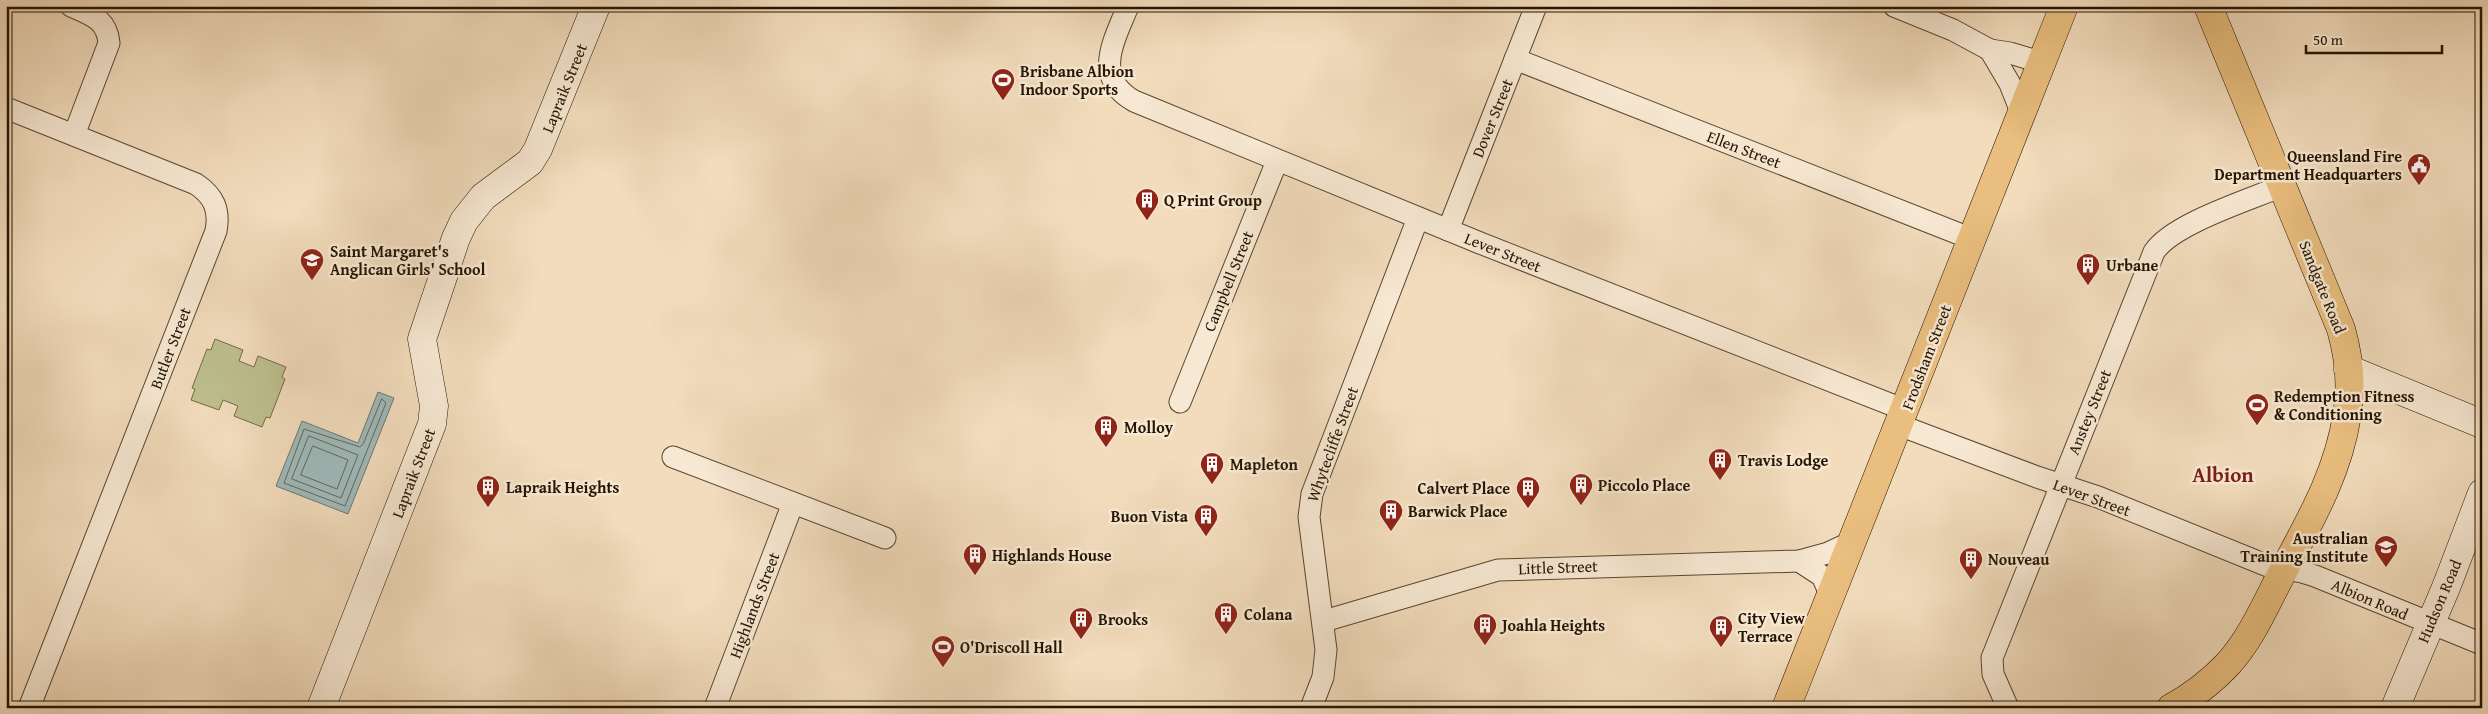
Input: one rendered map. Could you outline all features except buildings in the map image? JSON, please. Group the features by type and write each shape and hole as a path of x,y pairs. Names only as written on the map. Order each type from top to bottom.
{"highway":[{"name":"Frodsham Street","path":"1786,708 1854,541 2064,6"},
{"name":"Sandgate Road","path":"2171,708 2207,684 2228,663 2250,631 2285,569 2327,486 2338,460 2348,408 2348,369 2341,329 2208,6"}],"street":[{"path":"71,6 101,21 106,28 109,43 74,135"},
{"name":"Lapraik Street","path":"321,708 432,424 434,406 422,339 456,238 464,221 478,203 530,162 538,150 596,6"},
{"name":"Lever Street","path":"1128,6 1110,54 1111,77 1120,91 1134,101 2060,485 2098,497 2262,564 2285,569"},
{"name":"Dover Street","path":"1448,230 1536,6"},
{"path":"1894,6 1953,30 1990,50 2010,53 2043,63"},
{"path":"1990,50 2010,84 2022,114"},
{"name":"Ellen Street","path":"1515,59 1972,239"},
{"name":"Butler Street","path":"6,108 196,184 205,190 215,204 218,220 216,231 29,708"},
{"name":"Campbell Street","path":"1180,402 1277,161"},
{"name":"Anstey Street","path":"2008,708 1993,674 1992,658 2149,261 2159,244 2183,228 2282,186"},
{"name":"Whytecliffe Street","path":"1311,708 1323,677 1325,663 1324,621 1309,516 1312,494 1418,218"},
{"path":"2348,369 2482,424"},
{"path":"673,457 885,538"},
{"name":"Hudson Road","path":"2395,708 2447,585 2482,493"},
{"name":"Highlands Street","path":"715,708 794,503"},
{"name":"Little Street","path":"1324,621 1498,570 1799,561 1828,553 1854,541"},
{"path":"1799,561 1822,576 1831,596"},
{"name":"Albion Road","path":"2285,569 2315,576 2482,644"}],"green space":[{"path":"215,339 243,350 239,361 254,367 258,356 286,367 282,377 285,379 270,418 266,417 262,427 234,416 238,406 223,400 219,410 191,400 195,389 192,388 207,349 211,350"}],"water":[{"path":"378,392 394,398 348,514 276,486 302,421 358,443"}],"place":[{"name":"Brisbane Albion Indoor Sports","path":"1003,101"},
{"name":"Queensland Fire Department Headquarters","path":"2419,186"},
{"name":"Q Print Group","path":"1147,221"},
{"name":"Saint Margaret's Anglican Girls' School","path":"312,281"},
{"name":"Urbane","path":"2088,286"},
{"name":"Redemption Fitness & Conditioning","path":"2257,426"},
{"name":"Molloy","path":"1106,448"},
{"name":"Travis Lodge","path":"1720,481"},
{"name":"Mapleton","path":"1212,485"},
{"name":"Piccolo Place","path":"1581,506"},
{"name":"Lapraik Heights","path":"488,508"},
{"name":"Calvert Place","path":"1528,509"},
{"name":"Barwick Place","path":"1391,532"},
{"name":"Buon Vista","path":"1206,537"},
{"name":"Australian Training Institute","path":"2386,568"},
{"name":"Highlands House","path":"975,576"},
{"name":"Nouveau","path":"1971,580"},
{"name":"Colana","path":"1226,635"},
{"name":"Brooks","path":"1081,640"},
{"name":"Joahla Heights","path":"1485,646"},
{"name":"City View Terrace","path":"1721,648"},
{"name":"O'Driscoll Hall","path":"943,668"}],"district":[{"name":"Albion","path":"2223,475"}]}
